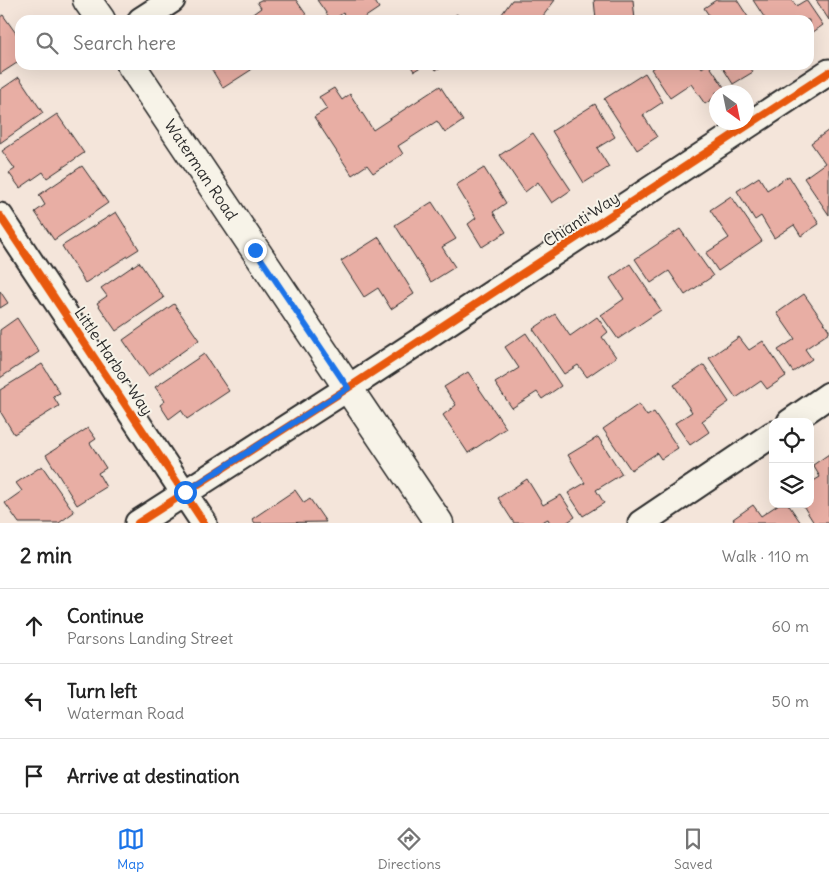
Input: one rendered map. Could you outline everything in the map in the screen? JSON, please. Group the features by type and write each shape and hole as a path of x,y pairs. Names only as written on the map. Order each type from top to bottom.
{"main road":[{"path":"87,0 98,15"},
{"name":"Waterman Road","path":"134,70 439,523"}],"street":[{"path":"149,15 172,0"},
{"name":"Chianti Way","path":"138,523 348,388 829,72"},
{"name":"Little Harbor Way","path":"0,216 204,523"},
{"path":"796,418 829,396"},
{"path":"640,523 769,437"}],"building":[{"path":"261,0 296,0 306,15 251,15 261,8 257,2"},
{"path":"317,0 374,0 379,8 368,15 344,15 343,13 340,15 328,15"},
{"path":"512,0 555,0 544,15 501,15"},
{"path":"594,0 633,0 634,15 596,15"},
{"path":"716,0 737,0 747,15 709,15 704,8"},
{"path":"753,0 792,0 796,6 806,0 823,25 814,31 814,15 763,15"},
{"path":"816,0 829,0 829,20"},
{"path":"3,15 15,32 15,64 0,74 0,17"},
{"path":"212,70 251,70 223,88"},
{"path":"652,70 712,70 723,85 709,85 709,101 705,104 691,84 670,98"},
{"path":"724,70 752,70 753,72 733,84"},
{"path":"645,73 663,102 643,115 657,137 637,150 604,99"},
{"path":"19,77 43,113 0,143 0,90"},
{"path":"440,86 463,121 445,133 437,121 398,146 403,154 373,173 367,165 352,175 314,117 327,109 319,97 334,88 342,100 350,94 373,130"},
{"path":"595,104 615,137 597,148 609,167 584,183 552,131"},
{"path":"57,114 84,153 47,178 43,172 20,188 9,173 15,169 2,151"},
{"path":"829,130 829,215 804,178 825,163 811,143"},
{"path":"533,133 571,190 552,203 538,182 525,192 500,155"},
{"path":"82,166 108,203 54,240 35,212 45,205 39,195"},
{"path":"484,168 506,203 493,212 506,232 482,247 468,224 476,218 456,185"},
{"path":"789,176 819,224 801,236 794,225 774,238 761,216 755,220 737,191 759,177 767,190"},
{"path":"731,196 762,241 718,271 706,253 729,238 710,210"},
{"path":"432,202 456,239 442,247 455,267 431,282 395,225"},
{"path":"116,212 139,249 85,283 62,246"},
{"path":"680,229 713,276 685,295 669,271 651,283 635,259"},
{"path":"379,237 414,294 391,309 378,288 364,297 341,261"},
{"path":"139,262 164,298 116,331 97,303 107,296 101,288"},
{"path":"630,264 661,310 618,339 601,315 624,299 610,278"},
{"path":"0,291 8,303 0,308"},
{"path":"804,294 829,330 829,333 805,349 812,359 793,372 778,350 795,339 777,313"},
{"path":"174,304 199,340 148,376 123,340"},
{"path":"555,314 570,336 597,317 608,332 602,337 616,357 587,377 578,365 564,374 533,329"},
{"path":"17,318 39,352 0,378 0,330"},
{"path":"526,333 561,386 542,399 537,392 512,408 495,383 519,368 505,347"},
{"path":"739,337 749,350 763,341 786,376 767,389 761,381 736,398 709,358"},
{"path":"204,354 229,391 187,419 181,410 169,419 160,405 165,401 155,387"},
{"path":"42,364 60,393 53,396 59,406 14,434 0,411 0,390"},
{"path":"704,365 729,402 702,421 709,432 690,445 675,423 692,412 674,385"},
{"path":"468,372 506,428 468,453 443,415 456,405 444,387"},
{"path":"639,404 647,416 654,412 678,448 661,459 657,453 631,470 603,429"},
{"path":"88,428 96,439 90,443 106,468 98,473 106,487 77,505 46,455"},
{"path":"598,437 622,474 596,490 604,503 583,516 568,493 585,483 568,455"},
{"path":"829,454 829,523 814,523 805,508 814,508 814,481 820,477 814,464"},
{"path":"42,466 74,512 59,523 19,523 5,503 22,491 16,483"},
{"path":"527,479 543,505 561,495 575,517 566,523 550,523 548,519 540,523 514,523 498,498"},
{"path":"295,490 304,503 310,499 326,522 255,523 252,519"},
{"path":"753,505 761,516 773,508 791,508 801,523 736,523 733,519"}],"cycle path":[{"path":"138,523 348,388 829,72"},
{"path":"0,216 204,523"}],"route":[{"path":"185,492 348,388 255,250"}]}
